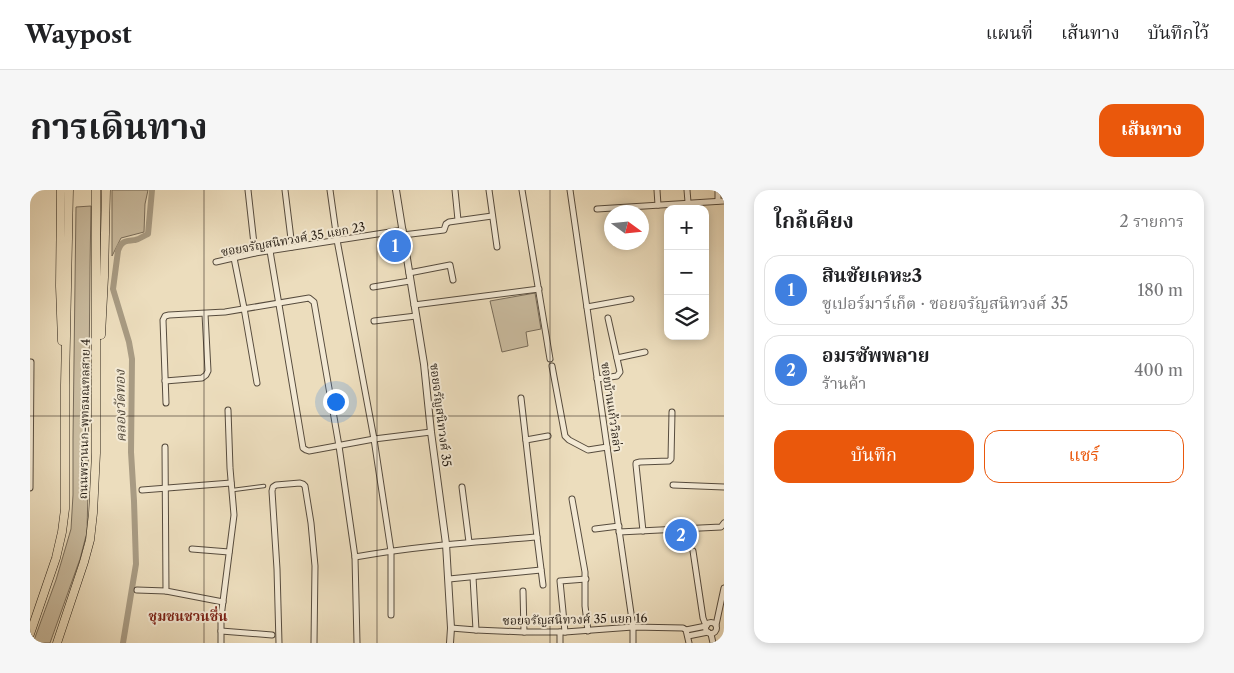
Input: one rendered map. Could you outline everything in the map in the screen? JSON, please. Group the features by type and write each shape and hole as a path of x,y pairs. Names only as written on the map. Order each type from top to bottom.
{"main road":[{"path":"61,190 60,286 65,385"},
{"name":"ถนนพรานนก-พุทธมณฑลสาย 4","path":"30,634 56,558 65,509 68,190"},
{"name":"ถนนพรานนก-พุทธมณฑลสาย 4","path":"56,643 76,588 90,540 93,513 96,386 96,190"},
{"path":"96,386 104,277 106,190"}],"street":[{"path":"248,190 254,253"},
{"path":"285,190 292,248"},
{"path":"330,190 337,240 374,439 391,551 391,616"},
{"name":"ซอยจรัญสนิทวงศ์ 35","path":"396,190 424,364 446,544 451,628 450,643"},
{"path":"455,190 458,220 492,216"},
{"path":"489,190 497,247"},
{"path":"522,190 550,360"},
{"name":"ซอยบ้านแก้ววิลล่า","path":"570,190 619,529 633,643"},
{"path":"657,190 658,205"},
{"path":"687,190 688,202"},
{"path":"596,209 721,201 718,190"},
{"name":"ซอยจรัญสนิทวงศ์ 35 แยก 23","path":"216,262 254,253 337,240 444,230 447,223 458,220"},
{"path":"270,251 303,448 309,451 374,439 431,432"},
{"path":"234,258 257,383"},
{"path":"409,273 450,265 453,280"},
{"path":"372,287 410,281"},
{"path":"414,305 539,289"},
{"path":"166,403 163,320 165,316 205,314 309,298 314,302 355,557 357,643"},
{"path":"587,307 631,299"},
{"path":"165,381 202,378 206,375 208,371 205,314"},
{"path":"374,321 416,316"},
{"path":"598,379 619,374 620,372 608,318"},
{"path":"617,358 645,352"},
{"path":"30,488 31,362"},
{"path":"552,366 565,436 588,450 607,447"},
{"path":"521,398 543,584"},
{"path":"221,643 221,617 234,515 228,410"},
{"path":"642,530 636,463 671,459 672,412"},
{"path":"526,440 548,436"},
{"path":"164,447 166,590"},
{"path":"142,490 231,483"},
{"path":"279,643 278,569 272,491 276,485 300,483 305,486 314,557 314,643"},
{"path":"673,485 724,487"},
{"path":"462,487 469,542"},
{"path":"572,499 586,579 588,631"},
{"path":"595,529 642,530 721,527 724,523"},
{"path":"355,557 446,544 537,537"},
{"path":"192,549 230,552"},
{"path":"693,550 703,618 707,625 706,630 713,643"},
{"path":"449,579 541,570"},
{"path":"473,577 476,630"},
{"path":"560,643 562,632 560,581 586,579"},
{"path":"688,636 714,633 717,630 716,625 724,588"},
{"path":"137,590 166,590 223,602"},
{"path":"523,591 524,632"},
{"path":"707,625 713,623 716,625"},
{"name":"ซอยจรัญสนิทวงศ์ 35 แยก 16","path":"451,628 562,632 632,628 683,628 686,630 707,625"},
{"path":"686,630 689,643"},
{"path":"221,631 272,635"}],"lane":[{"path":"232,490 264,486"}],"shaded area":[{"path":"112,190 148,190 145,204 144,232 121,238 112,256"},
{"path":"91,206 87,532 80,559 50,643 33,643 56,580 71,529 76,207"},
{"path":"535,293 541,329 526,332 528,346 502,352 490,301"}],"waterway":[{"name":"คลองวัดทอง","path":"123,643 136,564 131,452 132,359 129,342 113,289 118,251 121,245 124,242 137,240 148,234 152,190"}],"place":[{"name":"สินชัยเคหะ3","path":"395,246"},
{"name":"อมรซัพพลาย","path":"681,535"}],"district":[{"name":"ชุมชนชวนชื่น","path":"188,616"}]}
